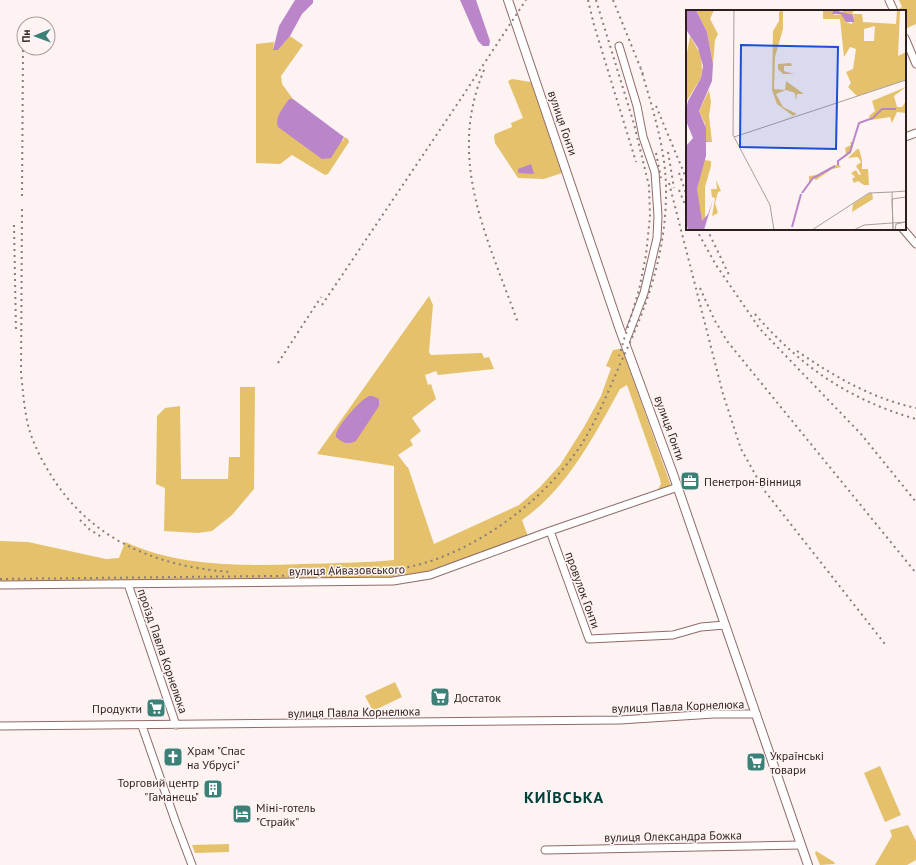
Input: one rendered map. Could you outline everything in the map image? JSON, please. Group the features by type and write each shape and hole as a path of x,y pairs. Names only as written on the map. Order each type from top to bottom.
{"street":[{"name":"вулиця Гонти","path":"508,0 625,343 678,487 808,865"},
{"path":"889,0 894,10"},
{"path":"906,40 916,64"},
{"path":"619,46 637,106 643,137 655,172 657,194 657,238 644,293 625,343"},
{"path":"906,137 916,133"},
{"path":"904,230 916,244"},
{"name":"вулиця Айвазовського","path":"0,585 393,581 414,579 430,576 550,531 678,487"},
{"name":"провулок Гонти","path":"550,531 589,639 672,635 684,630 725,625"},
{"name":"проїзд Павла Корнелюка","path":"128,584 176,725"},
{"name":"вулиця Павла Корнелюка","path":"0,726 142,726 620,720 714,714 756,714"},
{"path":"142,726 192,865"},
{"name":"вулиця Олександра Божка","path":"545,850 801,844"}],"shaded area":[{"path":"295,0 313,0 313,3 302,14 290,36 278,50 273,50 279,26"},
{"path":"460,0 476,0 490,41 489,46 483,46 478,41"},
{"path":"899,0 916,0 916,24 907,28 906,10 899,9 902,7"},
{"path":"290,36 303,45 281,76 282,84 293,99 289,99 343,141 344,137 348,139 349,142 328,174 325,175 292,155 280,164 256,163 256,44 274,42 273,50 278,50"},
{"path":"512,79 531,82 562,173 544,179 518,178 495,143 495,134 512,127 511,123 523,118 508,81"},
{"path":"289,99 293,99 344,137 331,158 322,159 278,127 278,116"},
{"path":"531,164 534,174 518,173 518,169"},
{"path":"429,296 433,305 429,352 431,355 482,353 484,358 489,357 494,369 438,375 436,371 425,375 428,385 431,384 436,399 412,418 421,431 410,440 413,445 398,455 408,467 434,544 519,505 540,487 560,465 584,427 601,396 611,368 606,366 613,350 619,349 623,351 671,486 657,491 661,484 660,479 627,385 620,389 589,443 566,477 553,493 522,520 529,539 414,579 0,585 0,541 28,542 106,559 119,558 125,542 168,556 235,565 280,565 394,560 394,466 317,454"},
{"path":"240,387 255,387 254,489 232,515 212,531 198,533 164,531 165,488 156,484 157,416 165,408 180,406 181,479 228,479 229,457 240,457"},
{"path":"369,396 379,399 379,406 356,441 345,443 341,441 336,437 336,433 339,428 354,409"},
{"path":"395,682 402,697 373,711 365,696"},
{"path":"880,766 901,815 885,822 864,773"},
{"path":"908,825 916,841 916,860 907,865 875,865 892,836 890,830"},
{"path":"229,844 229,852 195,853 192,845"},
{"path":"816,851 835,864 820,865 815,853"}],"railway":[{"path":"322,305 526,0"},
{"path":"588,0 594,25 636,162"},
{"path":"596,0 634,124 649,186 650,216 646,255 639,290 619,356"},
{"path":"613,0 643,74"},
{"path":"22,196 23,56"},
{"path":"0,579 368,574 434,560 477,540 516,514 552,482 588,434 636,329 656,270 664,229 666,208 665,171 661,141 641,69"},
{"path":"484,70 473,104 469,136 470,168 484,230 518,323"},
{"path":"656,106 686,178"},
{"path":"668,152 674,188"},
{"path":"656,153 661,178"},
{"path":"679,173 686,193"},
{"path":"669,183 723,394 741,449 764,490 885,644"},
{"path":"679,190 686,207"},
{"path":"22,209 21,373 28,425 39,455 65,495 83,515 104,532 126,545 175,563 202,569 230,572"},
{"path":"14,225 16,331"},
{"path":"697,230 716,265 760,329 861,434 916,502"},
{"path":"707,230 730,277"},
{"path":"700,288 714,319 727,341 916,573"},
{"path":"278,363 321,297"},
{"path":"755,314 790,350 827,379 869,402 916,419"},
{"path":"797,351 854,386 884,399 916,408"},
{"path":"80,520 89,529 103,538"}],"place":[{"name":"Пенетрон-Вінниця","path":"690,481"},
{"name":"Достаток","path":"440,697"},
{"name":"Продукти","path":"156,708"},
{"name":"Храм \"Спас на Убрусі\"","path":"173,757"},
{"name":"Українські товари","path":"756,762"},
{"name":"Торговий центр \"Гаманець\"","path":"213,789"},
{"name":"Міні-готель \"Страйк\"","path":"242,814"}],"district":[{"name":"КИЇВСЬКА","path":"564,797"}]}
